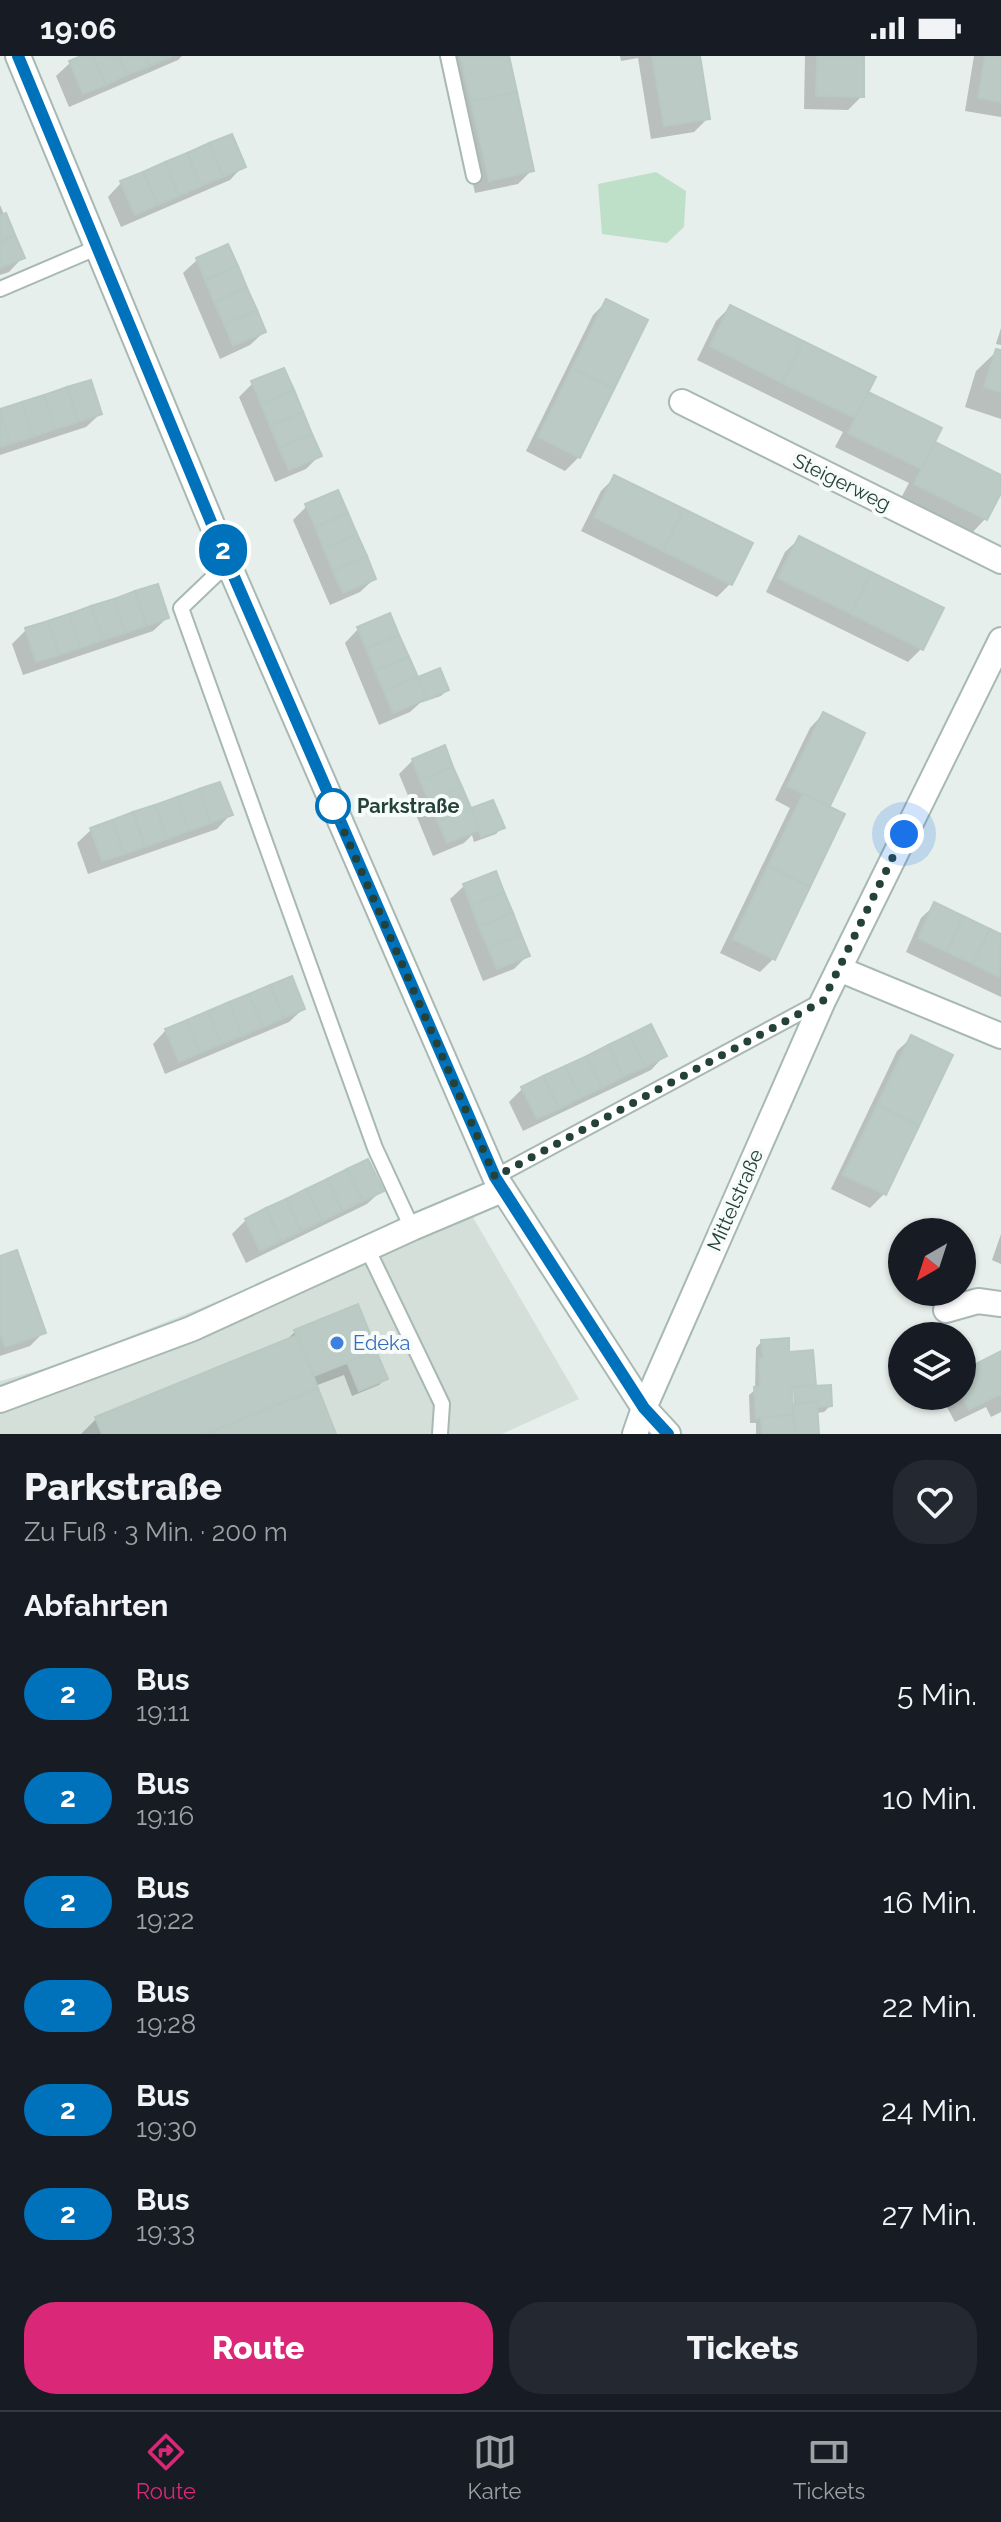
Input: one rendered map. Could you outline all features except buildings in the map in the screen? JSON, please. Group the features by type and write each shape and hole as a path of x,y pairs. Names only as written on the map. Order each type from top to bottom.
{"street":[{"path":"18,56 228,563 498,1184 644,1408 668,1434"},
{"name":"Steigerweg","path":"682,402 1001,561"},
{"name":"Mittelstraße","path":"635,1434 823,1001 1001,640"},
{"path":"839,969 1001,1036"},
{"path":"0,1400 191,1329 412,1228 498,1184"},
{"path":"946,1310 978,1301 1001,1304"}],"lane":[{"path":"448,56 474,176"},
{"path":"0,289 96,248"},
{"path":"228,563 181,608 375,1148 412,1228"},
{"path":"498,1184 823,1001"},
{"path":"367,1248 442,1404 440,1434"}],"shaded area":[{"path":"464,1202 579,1399 502,1434 0,1434 0,1381 64,1363"}],"green space":[{"path":"656,172 686,191 684,227 667,243 602,234 598,184"}],"bus line":[{"name":"2","path":"18,56 228,563 495,1177 644,1408 668,1434"}],"place":[{"name":"Parkstraße","path":"333,806"},
{"name":"Edeka","path":"337,1343"}],"route":[{"path":"333,806 495,1177 823,1001 904,834"}]}
